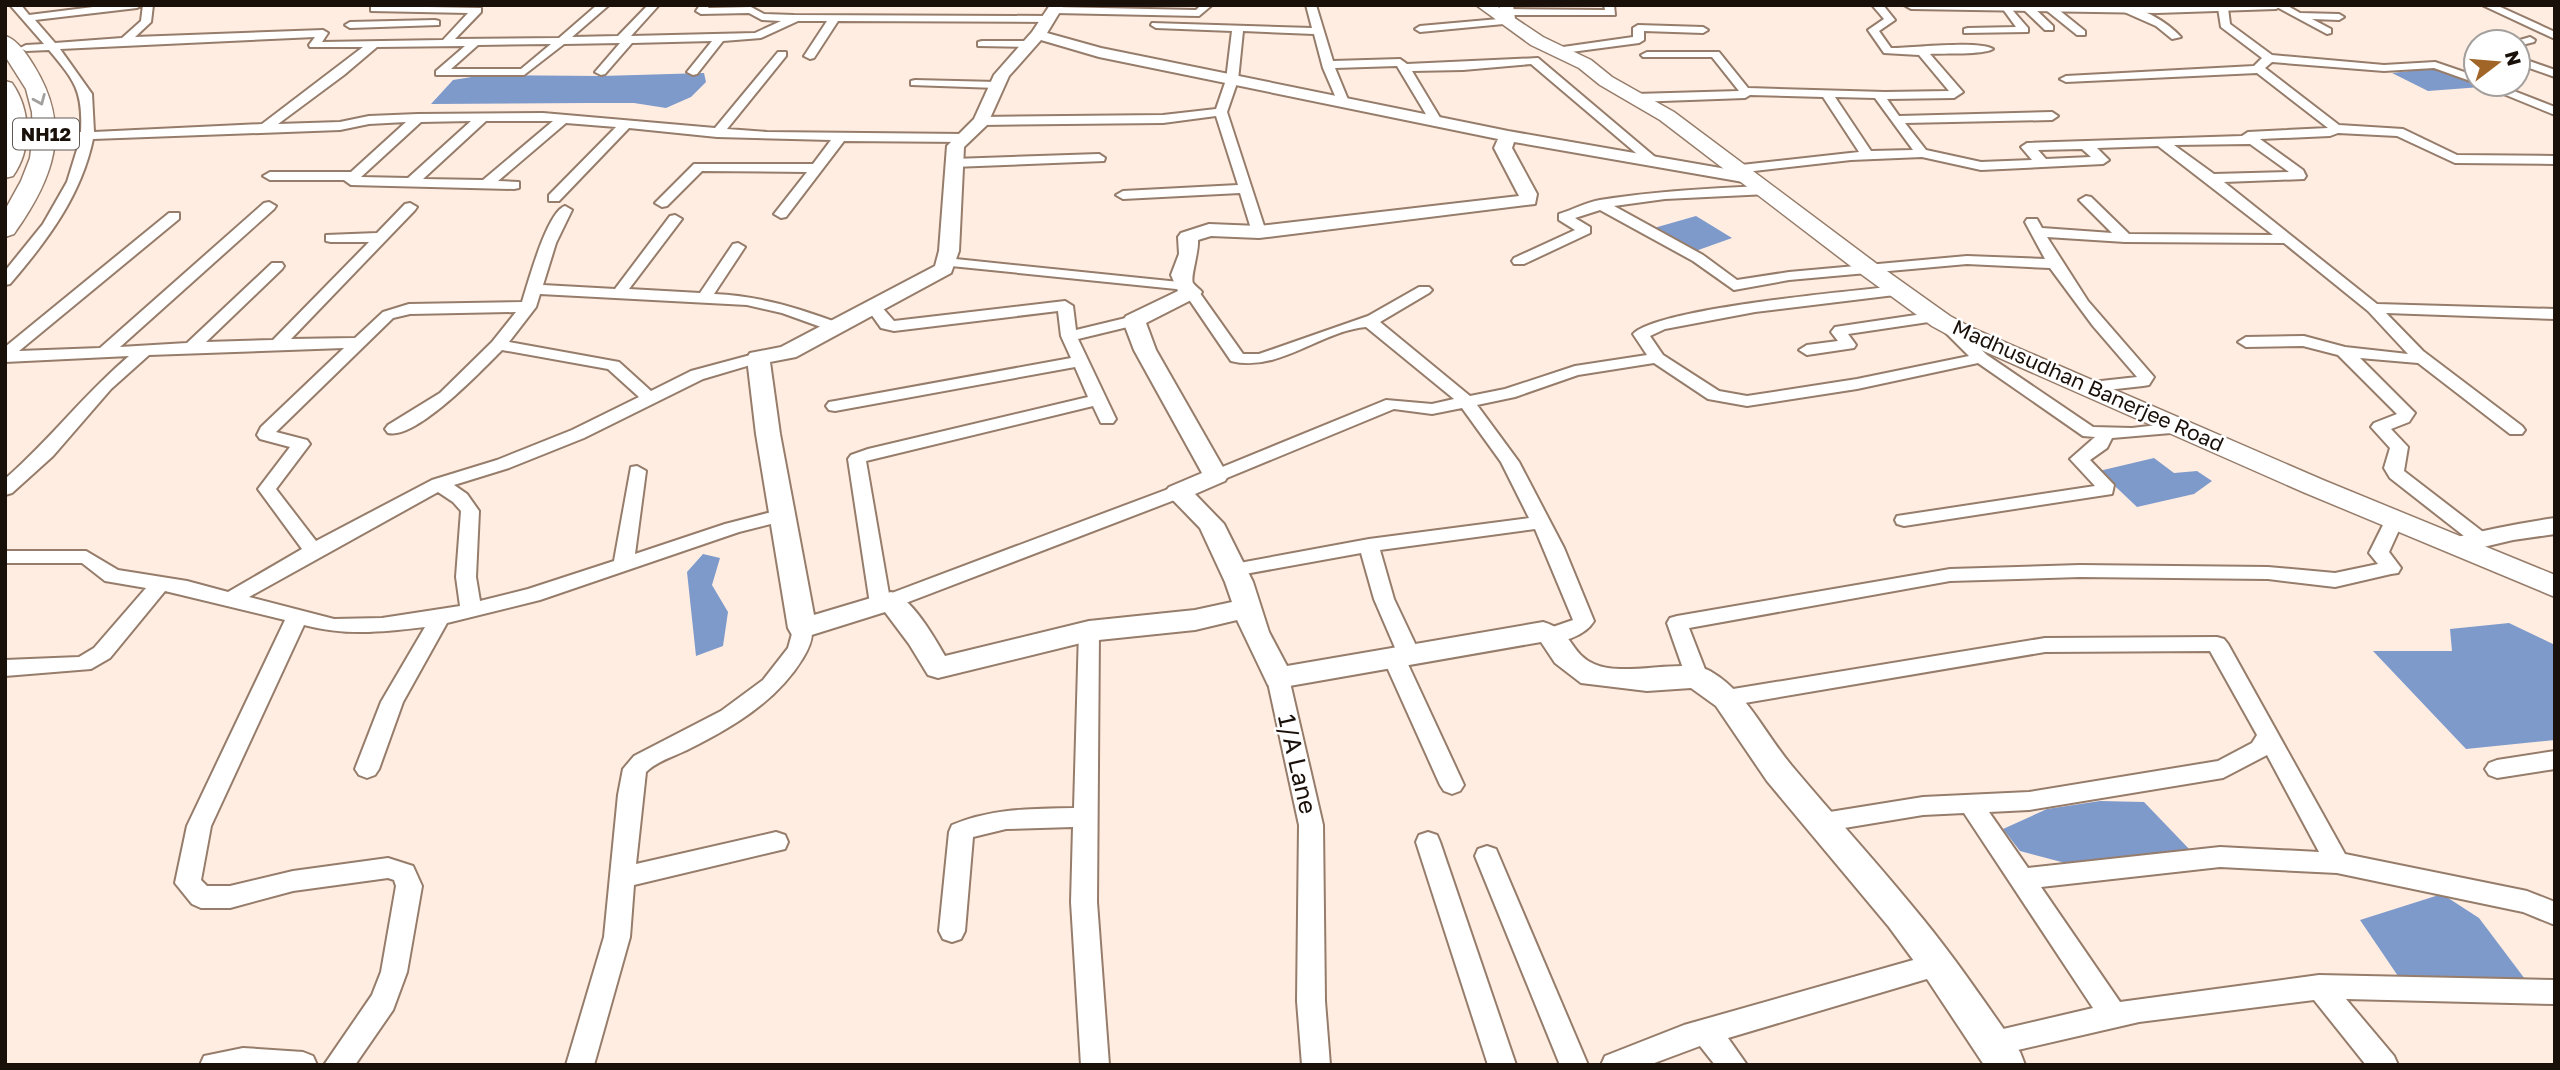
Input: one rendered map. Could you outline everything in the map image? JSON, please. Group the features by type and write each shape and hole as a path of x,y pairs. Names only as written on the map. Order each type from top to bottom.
{"highway":[{"name":"NH12","path":"5,229 18,211 33,180 45,144 47,128 45,111 16,45"},
{"name":"NH12","path":"5,88 16,118 16,139 5,171"}],"main road":[{"name":"Madhusudhan Banerjee Road","path":"1503,13 1529,36 1585,64 1605,81 1667,116 1898,291 1963,333 2314,486 2395,519 2469,542 2555,587"}],"street":[{"path":"5,281 35,247 71,190 87,136 86,94 29,19 15,5"},
{"path":"54,15 63,5"},
{"path":"29,19 137,5"},
{"path":"124,42 146,22 148,5"},
{"path":"477,41 440,73 524,72 604,5"},
{"path":"601,72 654,5"},
{"path":"705,5 701,11 753,8 762,17 1046,23 1191,13 1203,11 1207,5"},
{"path":"1311,5 1343,102"},
{"path":"1420,29 1503,13 1612,13 1609,5"},
{"path":"1877,5 1889,20 1875,26 1873,30 1888,51 1897,53 1956,48 1987,49"},
{"path":"1911,5 2126,9 2281,7 2339,18"},
{"path":"2487,5 2555,36"},
{"path":"2517,5 2555,23"},
{"path":"350,25 376,7 455,7 477,10 447,41"},
{"path":"1968,31 2024,30 1998,7"},
{"path":"2226,7 2225,25 2269,58 2384,68 2435,65 2462,75"},
{"path":"2281,7 2327,31"},
{"path":"2028,8 2049,27"},
{"path":"2050,8 2081,33"},
{"path":"2126,9 2160,24 2176,37"},
{"path":"810,56 835,17"},
{"path":"323,33 314,45 720,38 757,36 796,18"},
{"path":"16,45 50,47 323,33 350,25 435,23"},
{"path":"229,600 313,551 439,484 503,464 578,434 697,375 788,352 943,270 954,195 953,163 956,146 973,130 1002,75 1046,23"},
{"path":"982,44 1046,23 1099,52 1508,136 1751,179"},
{"path":"1156,25 1319,31"},
{"path":"1652,67 1639,40 1638,27 1703,30"},
{"path":"1238,29 1232,80 1221,112 1259,232"},
{"path":"2532,40 2555,36"},
{"path":"692,72 720,38"},
{"path":"1556,51 1639,40"},
{"path":"264,128 340,73 374,43"},
{"path":"2532,43 2543,45"},
{"path":"1635,98 1745,94 1745,91 1882,95 1957,93 1922,52"},
{"path":"718,133 782,54"},
{"path":"1647,55 1715,54 1745,91"},
{"path":"2260,69 2258,66 2269,58"},
{"path":"1405,68 1456,65 1463,67 1534,60 1655,162"},
{"path":"1329,65 1401,62 1436,121"},
{"path":"2532,65 2555,74"},
{"path":"2066,79 2260,69 2336,129"},
{"path":"915,83 997,85"},
{"path":"1826,92 1867,155"},
{"path":"1882,95 1879,98 1922,153"},
{"path":"2521,98 2555,111"},
{"path":"63,137 340,126 369,120 484,117 565,118 718,133 842,135 1163,119 1221,112"},
{"path":"411,183 484,117"},
{"path":"1896,120 2052,117"},
{"path":"418,118 351,181 514,185"},
{"path":"485,185 565,118"},
{"path":"394,429 446,397 498,345 528,307 560,204 627,123"},
{"path":"2211,178 2299,176 2247,136 2330,132 2336,129 2399,132 2455,159 2555,160"},
{"path":"781,214 842,135"},
{"path":"1424,290 1372,320 1281,353 1247,360 1237,358 1181,275 1189,254 1188,237 1209,230 1259,232 1528,200 1528,194 1503,148 1508,136"},
{"path":"2043,163 2027,147 2252,139"},
{"path":"2161,142 2211,178 2373,308 2417,354 2516,430"},
{"path":"1519,261 1585,230 1564,217 1600,204 1751,179 1867,155 1922,153 1981,166 2103,160 2084,144"},
{"path":"953,163 1099,158"},
{"path":"662,203 695,169 702,167 817,168"},
{"path":"270,176 354,176"},
{"path":"1122,195 1245,189"},
{"path":"2086,200 2125,238"},
{"path":"1600,204 1698,258 1734,285 1789,276 1967,260 2056,264"},
{"path":"103,353 269,206"},
{"path":"278,344 410,207"},
{"path":"5,356 174,216"},
{"path":"619,293 675,219"},
{"path":"2035,227 2125,238 2286,239"},
{"path":"2035,227 2056,264 2098,326 2146,377 2135,383 2089,387"},
{"path":"331,237 382,237"},
{"path":"704,298 738,247"},
{"path":"946,262 1188,289"},
{"path":"190,349 277,266"},
{"path":"535,289 704,298 771,305 835,327"},
{"path":"1069,336 1134,321 1188,289"},
{"path":"1898,291 1755,307 1661,325 1641,334 1657,358 1714,395 1747,401 1857,384 1981,358"},
{"path":"874,307 887,325 894,326 1063,305 1067,307 1069,336 1078,362 1107,419"},
{"path":"313,551 267,489 301,444 265,434 388,315 409,309 528,307"},
{"path":"2373,308 2555,314"},
{"path":"1807,350 1848,345 1839,332 1841,330 1939,319 1981,358 2089,432 2132,433 2183,427"},
{"path":"1134,321 1144,350 1216,476"},
{"path":"1278,678 1528,634 1542,632 1551,635 1578,628 1584,621 1541,522 1510,462 1466,401 1377,327 1364,321"},
{"path":"2246,342 2304,341 2344,352 2413,359 2417,354"},
{"path":"5,356 357,343"},
{"path":"498,345 613,365 649,398"},
{"path":"5,489 47,452 105,386 144,351"},
{"path":"2344,352 2406,413 2403,418 2380,427 2399,447 2393,468 2396,474 2469,542 2555,526"},
{"path":"580,1065 617,937 630,795 635,769 642,762 709,728 763,692 792,661 800,647 802,628 758,358"},
{"path":"802,628 886,602 1178,492 1392,404 1432,409 1509,393 1574,371 1657,358"},
{"path":"835,406 1078,362"},
{"path":"1097,400 868,454 857,459 886,602 920,638 938,668 1089,631 1195,620 1248,608"},
{"path":"1904,520 2105,491 2105,485 2079,459 2101,444 2105,433"},
{"path":"623,566 637,471"},
{"path":"439,484 460,498 470,511 466,577 471,608"},
{"name":"1/A Lane","path":"1178,492 1211,524 1234,570 1255,632 1278,678 1311,825 1311,1001 1316,1065"},
{"path":"5,557 86,557 112,576 160,584 334,626 382,625 440,618 471,608 533,595 732,528 783,515"},
{"path":"2395,519 2379,553 2391,568 2335,580 2268,573 2080,571 1950,575 1677,623 1698,677 1727,698 1778,772 1938,965 1999,1054 2114,1016 2153,1008 2319,987 2555,992"},
{"path":"1234,570 1369,545 1541,522"},
{"path":"1369,545 1401,655 1452,785"},
{"path":"5,668 83,664 94,659 160,584"},
{"path":"297,617 199,825 187,883 201,897 230,897 293,881 388,868 404,873 409,886 394,972 383,1001 338,1065"},
{"path":"367,769 392,702 440,618"},
{"path":"1089,631 1084,902 1095,1065"},
{"path":"1551,635 1564,656 1591,676 1647,680 1698,677"},
{"path":"1727,698 2045,645 2217,644 2337,863"},
{"path":"1820,822 1923,806 2029,801 2223,769 2260,749 2267,735"},
{"path":"2497,769 2555,760"},
{"path":"1970,803 2024,879 2114,1016"},
{"path":"952,931 961,832 976,824 991,821 1086,817"},
{"path":"622,878 776,842"},
{"path":"1429,842 1502,1065"},
{"path":"1487,856 1574,1065"},
{"path":"2024,879 2220,857 2337,863 2527,902 2555,914"},
{"path":"1615,1065 1705,1032 1938,965"},
{"path":"2319,987 2384,1065"},
{"path":"1705,1032 1733,1065"},
{"path":"214,1065 243,1061 303,1065"}],"water":[{"path":"2437,68 2462,76 2462,88 2428,91 2392,73"},
{"path":"704,73 706,82 691,97 666,108 634,103 431,104 453,80 484,75"},
{"path":"1696,216 1732,238 1690,253 1647,230"},
{"path":"2154,458 2174,473 2197,471 2212,481 2194,494 2137,507 2099,471"},
{"path":"703,554 720,558 712,585 728,612 723,646 696,656 687,572"},
{"path":"2509,623 2555,645 2555,740 2466,749 2373,651 2452,651 2450,629"},
{"path":"2100,801 2144,802 2192,852 2069,864 2020,851 2003,829 2047,809"},
{"path":"2442,894 2479,918 2534,991 2400,979 2360,920"}],"tunnel":[{"path":"5,140 63,137"}]}
